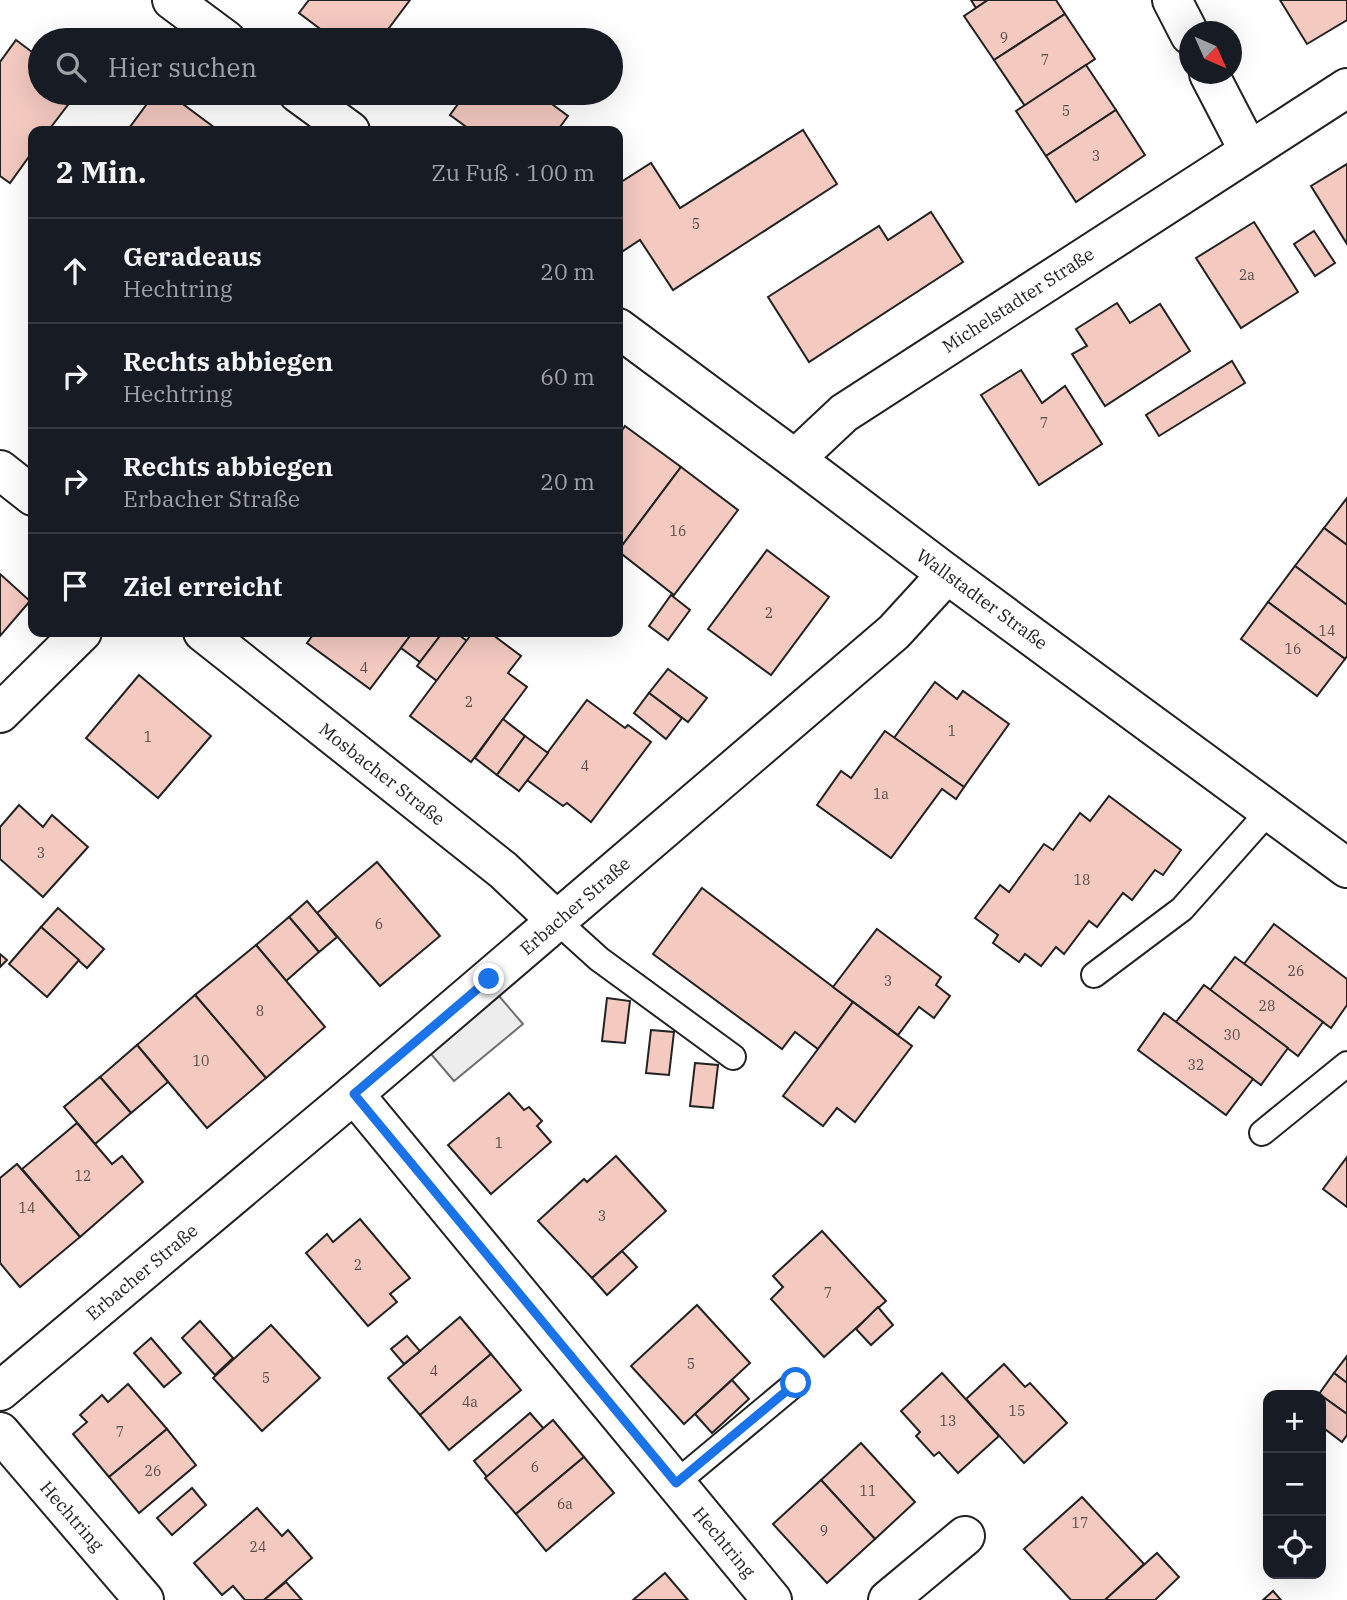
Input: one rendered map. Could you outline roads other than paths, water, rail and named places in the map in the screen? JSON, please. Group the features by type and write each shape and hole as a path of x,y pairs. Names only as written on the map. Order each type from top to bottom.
{"street":[{"path":"172,0 210,28"},
{"path":"1171,0 1182,21"},
{"path":"1214,84 1249,151"},
{"name":"Michelstadter Straße","path":"795,458 844,413 1347,88"},
{"path":"314,105 343,126"},
{"name":"Wallstadter Straße","path":"623,332 1347,868"},
{"path":"0,470 28,492"},
{"name":"Erbacher Straße","path":"0,1391 354,1094 894,632 947,574"},
{"path":"0,713 77,637"},
{"name":"Mosbacher Straße","path":"209,637 503,870 557,921"},
{"name":"Hechtring","path":"354,1094 772,1600"},
{"name":"Hechtring","path":"0,1432 144,1600"},
{"path":"888,1600 965,1536"}],"lane":[{"path":"1094,975 1182,909 1270,810"},
{"path":"557,921 598,959 733,1057"},
{"path":"1262,1133 1347,1064"},
{"path":"676,1483 796,1383"}]}
